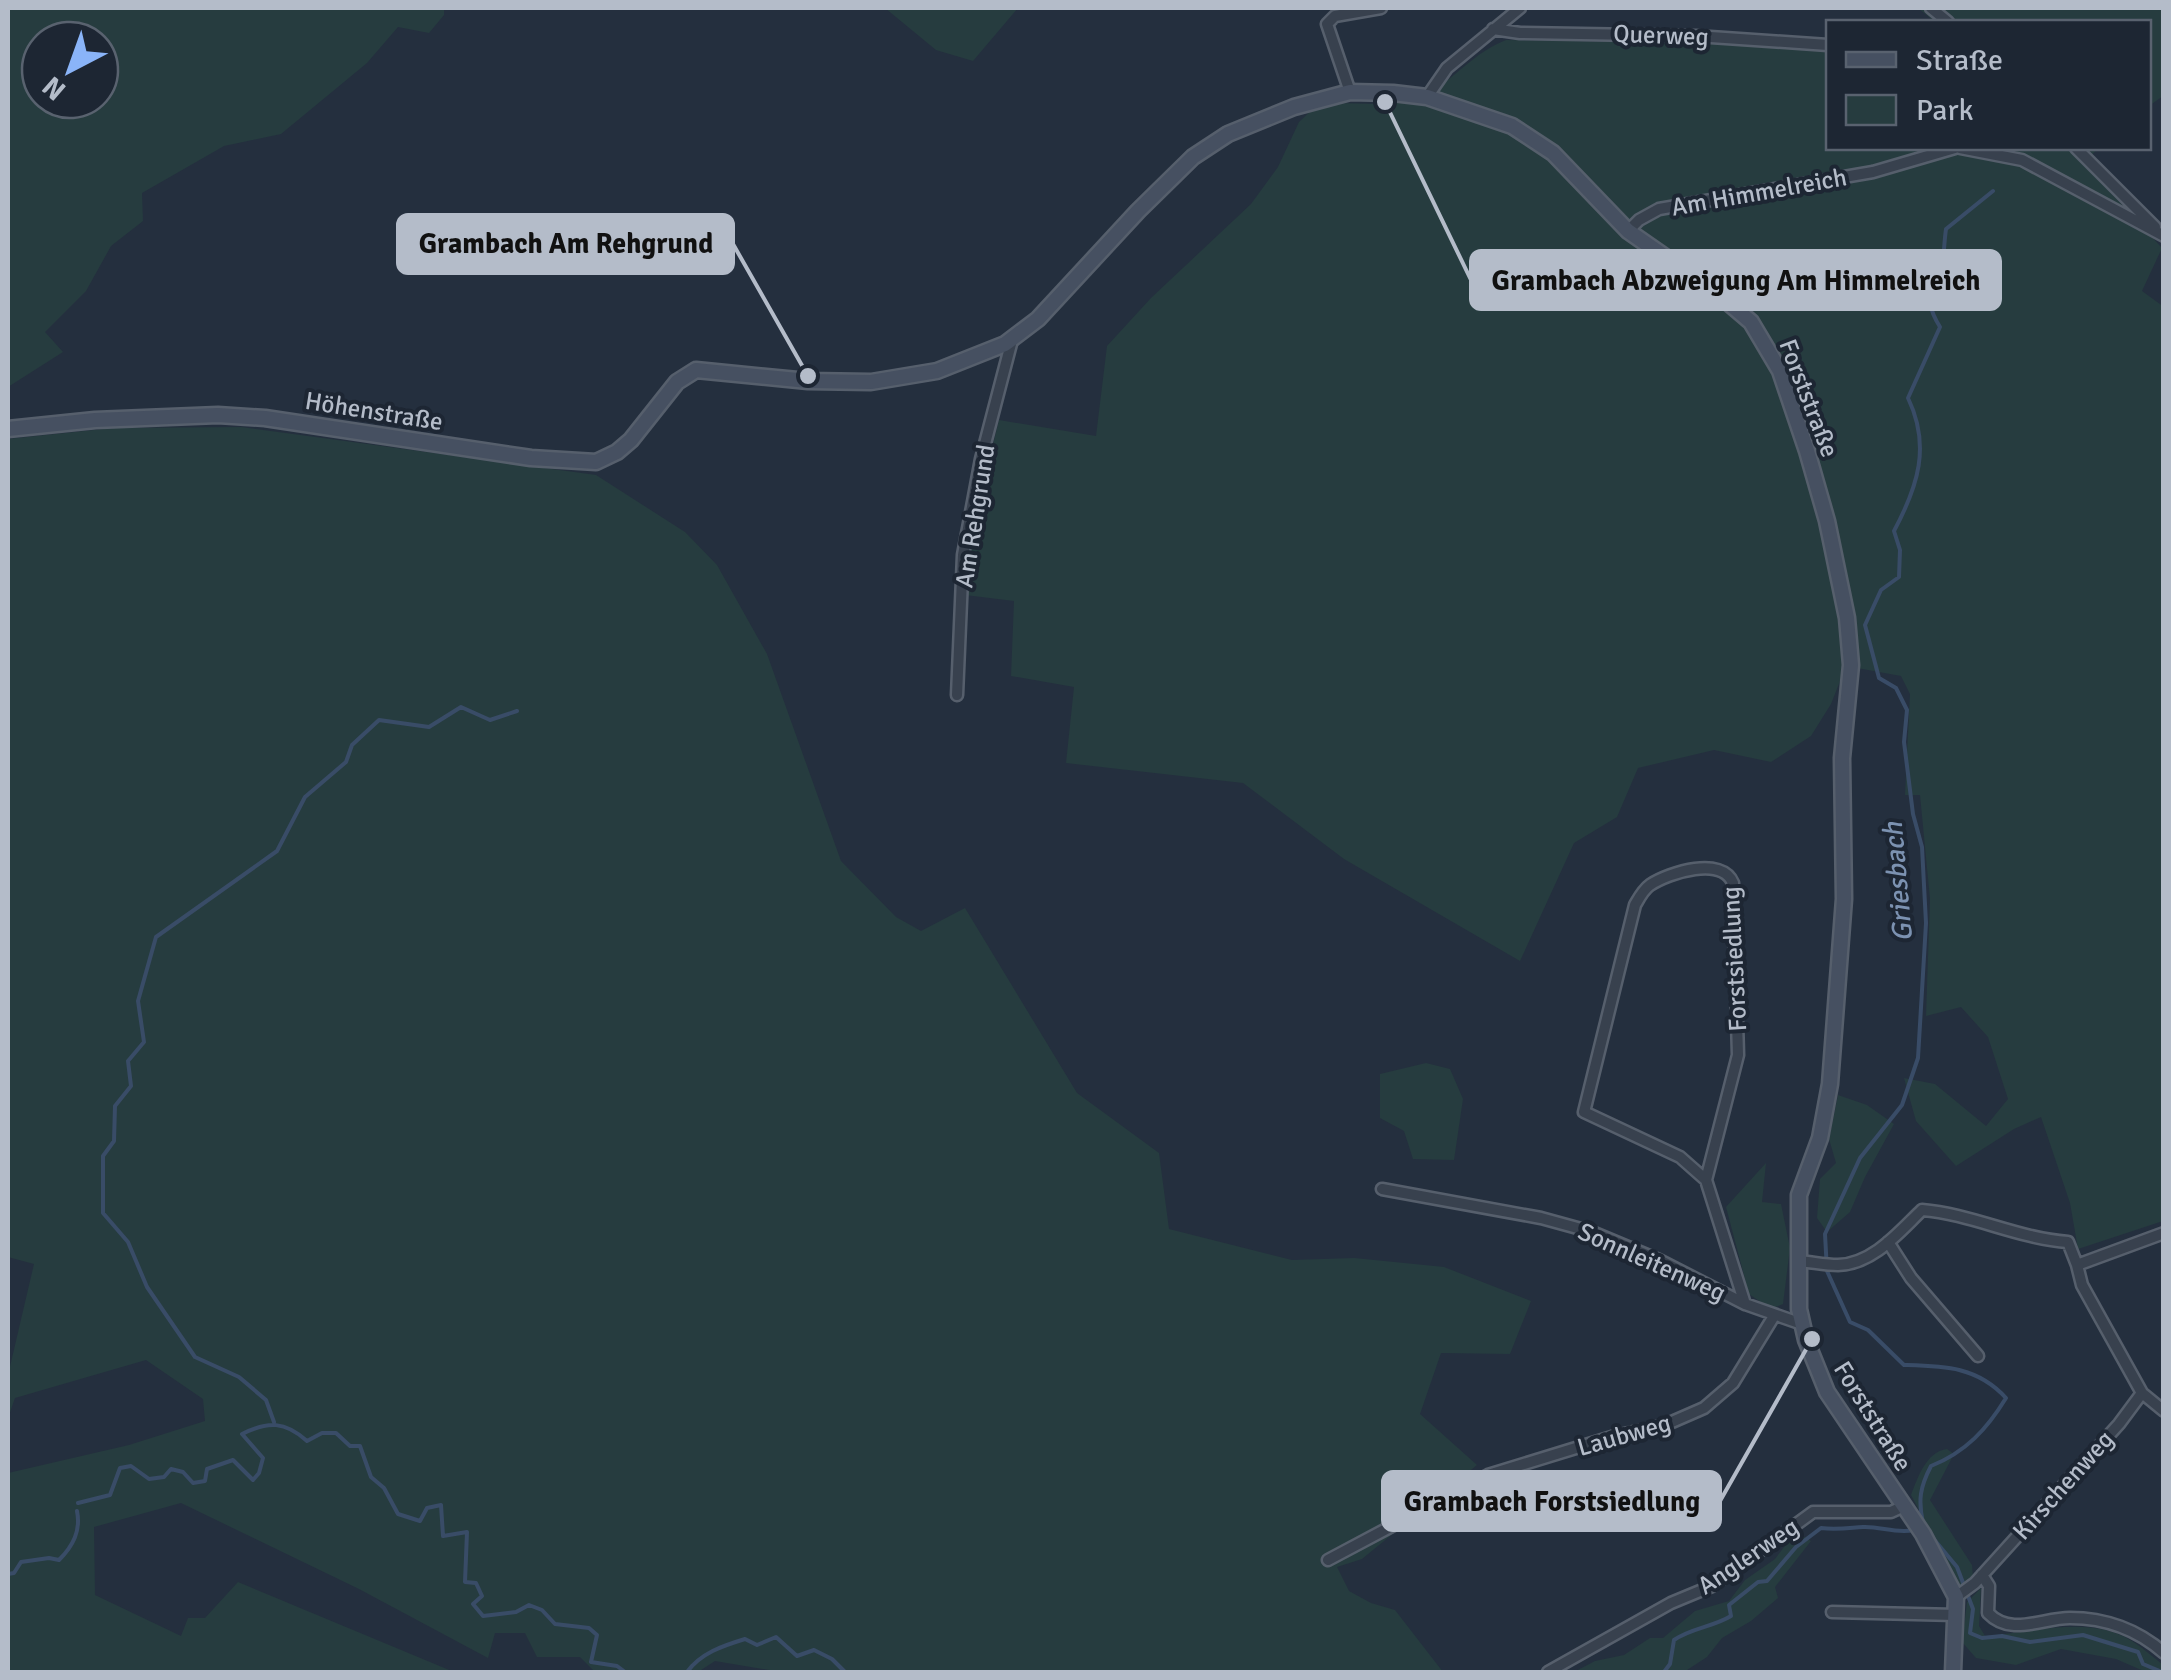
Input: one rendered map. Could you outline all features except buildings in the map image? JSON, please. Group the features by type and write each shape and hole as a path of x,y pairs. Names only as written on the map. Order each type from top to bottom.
{"street":[{"path":"1350,92 1326,24 1336,16 1381,8"},
{"path":"1427,97 1446,68 1520,8"},
{"name":"Querweg","path":"1493,29 1520,34 1696,36 1826,45"},
{"name":"Forststraße","path":"696,370 808,381 871,382 938,371 1012,340 1055,302 1162,186 1208,146 1294,107 1350,92 1427,97 1512,126 1552,153 1628,231 1717,293 1751,322 1780,371 1807,451 1827,521 1847,618 1851,665 1842,758 1844,899 1830,1084 1820,1138 1799,1195 1802,1324 1827,1392 1923,1534 1959,1595 1953,1672"},
{"name":"Am Himmelreich","path":"1628,231 1638,220 1659,209 1873,172 1950,150"},
{"name":"Am Himmelreich","path":"1968,150 2022,160 2163,236"},
{"path":"2078,150 2163,236"},
{"name":"Am Rehgrund","path":"957,696 964,555 980,459 1012,340"},
{"name":"Höhenstraße","path":"8,429 94,420 218,415 264,418 531,458 596,462 631,440 677,382 696,370"},
{"name":"Forstsiedlung","path":"1707,868 1727,872 1733,884 1739,1045 1706,1180 1680,1157 1584,1112 1634,905 1649,886 1707,868"},
{"path":"1706,1180 1745,1304"},
{"name":"Sonnleitenweg","path":"1382,1189 1541,1218 1592,1232 1745,1304 1802,1324"},
{"path":"1799,1261 1841,1265 1864,1260 1922,1210 1939,1211 2033,1239 2068,1242 2082,1285 2142,1393 2164,1410"},
{"path":"2077,1265 2164,1233"},
{"path":"1888,1242 1910,1278 1978,1356"},
{"name":"Laubweg","path":"1328,1560 1488,1475 1615,1436 1665,1425 1704,1408 1734,1383 1774,1316"},
{"name":"Kirschenweg","path":"1959,1595 2120,1424 2142,1393"},
{"name":"Anglerweg","path":"1548,1672 1671,1603 1712,1586 1813,1512 1908,1512"},
{"path":"1978,1578 1990,1586 1988,1613 1999,1621 2030,1626 2069,1618 2096,1620 2138,1632 2164,1653"},
{"path":"1832,1612 1956,1616"}],"green space":[{"path":"8,8 444,8 444,15 429,33 398,27 367,63 281,134 224,146 142,193 143,221 111,246 86,291 45,332 63,352 8,387"},
{"path":"885,8 1018,8 973,61 936,50"},
{"path":"1918,8 2163,8 2163,96 2151,105 2151,20 1933,20"},
{"path":"1506,40 1702,43 1826,50 1826,150 2097,150 2083,163 2162,248 2142,291 2164,307 2163,1221 2078,1249 2070,1203 2041,1117 2014,1129 1956,1166 1916,1121 1904,1078 1935,1084 1986,1126 2008,1099 1988,1037 1961,1007 1926,1016 1930,899 1920,795 1905,795 1910,694 1901,676 1846,666 1831,704 1811,736 1771,762 1714,750 1638,768 1617,817 1574,843 1520,961 1344,859 1243,783 1066,763 1074,687 1011,676 1014,601 965,595 973,527 999,420 1096,436 1107,346 1151,298 1251,204 1278,167 1299,122 1317,105 1391,103 1426,95 1484,51"},
{"path":"241,427 596,475 685,532 717,565 767,654 841,861 896,917 921,931 965,908 1077,1093 1159,1153 1169,1229 1292,1260 1354,1258 1444,1267 1531,1301 1510,1354 1441,1353 1420,1414 1477,1465 1362,1559 1337,1567 1349,1591 1395,1610 1443,1672 781,1672 715,1661 698,1672 595,1672 580,1657 537,1657 525,1633 495,1633 488,1658 359,1589 181,1503 94,1527 95,1595 181,1636 188,1618 205,1618 238,1582 454,1672 8,1672 8,1473 129,1445 205,1421 203,1399 146,1360 15,1398 8,1418 8,1375 34,1264 8,1257 8,439 113,428"},
{"path":"1426,1063 1450,1069 1463,1099 1454,1160 1413,1159 1404,1131 1380,1118 1380,1074"},
{"path":"1838,1095 1867,1105 1894,1124 1850,1212 1827,1232 1817,1218 1820,1179 1836,1163 1829,1139"},
{"path":"1766,1163 1762,1202 1781,1204 1790,1248 1783,1304 1771,1309 1749,1294 1726,1207"},
{"path":"1947,1449 1954,1454 1930,1500 1972,1565 1973,1578 1960,1587 1911,1495 1928,1460"},
{"path":"1801,1535 1811,1541 1775,1587 1778,1598 1751,1621 1722,1638 1707,1657 1684,1672 1574,1672 1595,1661 1624,1655 1650,1638 1663,1638 1695,1611 1729,1601 1745,1580 1775,1559 1790,1539"},
{"path":"1981,1588 1979,1626 1985,1636 2060,1627 2098,1628 2136,1644 2163,1665 2163,1672 2146,1672 2116,1659 2061,1649 2016,1665 1976,1658 1962,1642 1967,1602"}],"waterway":[{"name":"Griesbach","path":"1923,1523 1921,1494 1931,1466 1955,1454 1974,1438 2006,1398 1983,1379 1959,1370 1904,1365 1868,1330 1850,1322 1827,1271 1825,1234 1860,1158 1902,1105 1918,1058 1926,923 1922,847 1913,814 1904,742 1907,710 1896,688 1879,678 1865,625 1881,590 1899,577 1900,550 1894,531 1910,498 1920,449 1908,398 1940,327 1931,305 1941,272 1946,229 1993,191"},
{"path":"274,1422 266,1400 239,1377 195,1357 147,1287 128,1242 103,1213 103,1156 114,1141 115,1106 131,1086 128,1061 144,1042 138,1001 156,937 277,851 305,797 346,762 352,745 379,720 429,727 461,707 490,720 517,711"},
{"path":"78,1503 110,1495 120,1468 131,1466 149,1479 164,1477 171,1469 183,1472 193,1483 205,1481 207,1469 233,1460 253,1480 263,1458 242,1434 260,1427 284,1427 307,1441 322,1433 336,1433 350,1446 360,1446 371,1477 384,1488 398,1514 420,1521 427,1508 441,1505 443,1536 467,1532 465,1582 476,1583 482,1596 473,1604 483,1616 516,1612 529,1605 542,1610 555,1624 589,1628 597,1635 591,1662 617,1666 625,1672"},
{"path":"8,1574 14,1573 21,1562 59,1560 75,1538 77,1511"},
{"path":"1664,1672 1670,1664 1674,1640 1731,1616 1729,1605 1758,1582 1767,1581 1796,1547 1821,1528 1914,1530"},
{"path":"1927,1531 1957,1567 1973,1609 1970,1633 1982,1638 2002,1636 2030,1642 2083,1635 2138,1652 2143,1664 2162,1672"},
{"path":"687,1672 705,1655 720,1648 745,1639 757,1645 776,1637 797,1656 814,1650 832,1659 845,1672"}],"place":[{"name":"Grambach Abzweigung Am Himmelreich","path":"1385,102"},
{"name":"Grambach Am Rehgrund","path":"808,376"},
{"name":"Grambach Forstsiedlung","path":"1812,1339"}]}
